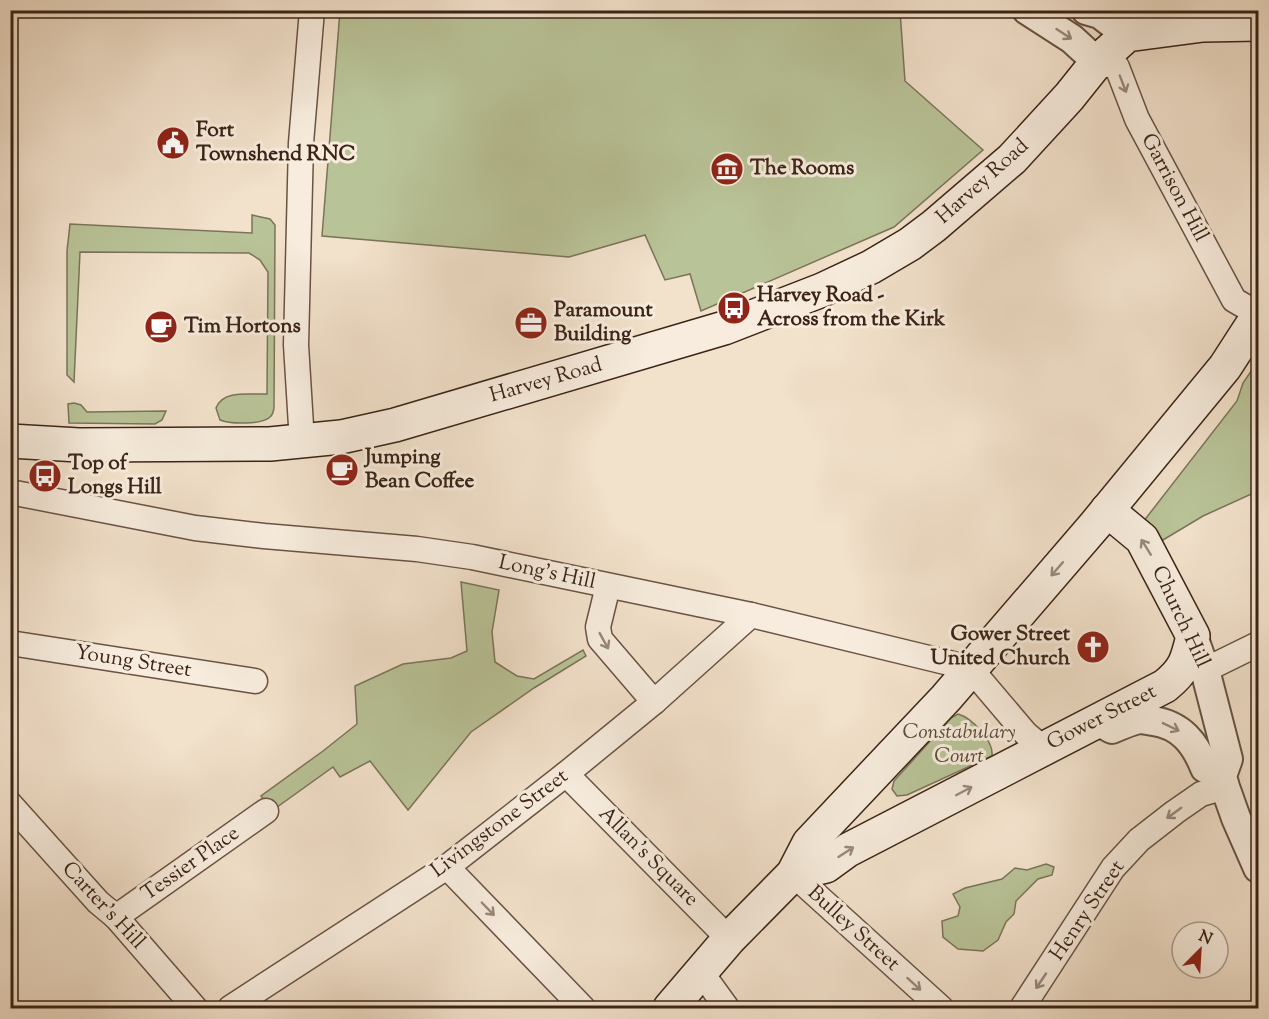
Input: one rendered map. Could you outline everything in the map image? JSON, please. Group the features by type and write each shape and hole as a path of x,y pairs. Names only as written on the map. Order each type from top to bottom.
{"main road":[{"path":"1128,35 1203,25 1258,24"},
{"name":"Harvey Road","path":"10,441 90,445 241,445 302,442 341,437 394,425 724,328 784,306 851,276 910,244 1012,159 1069,97 1097,62 1128,35"},
{"path":"670,1008 729,939 793,874 809,843 946,698 1107,510 1225,367 1258,315"},
{"name":"Church Hill","path":"1107,510 1142,539 1193,636"},
{"name":"Gower Street","path":"793,874 826,866 848,850 1165,686 1179,675 1187,662 1193,636"},
{"path":"874,774 872,799 878,807 888,814 912,818"}],"street":[{"path":"302,442 296,345 301,143 312,10"},
{"path":"1027,10 1072,39 1097,62"},
{"path":"1086,10 1100,14 1128,35"},
{"name":"Garrison Hill","path":"1097,62 1117,67 1137,119 1234,300 1258,315"},
{"name":"Long's Hill","path":"10,492 195,528 440,552 751,615 970,668"},
{"path":"608,586 598,627 600,639 654,702"},
{"name":"Livingstone Street","path":"231,1008 447,867 567,774 654,702 751,615"},
{"name":"Church Hill","path":"1193,636 1205,670 1228,759 1223,781 1258,868"},
{"name":"Young Street","path":"10,644 255,681"},
{"path":"1205,670 1258,644"},
{"path":"970,668 1026,734 1043,748"},
{"name":"Church Hill","path":"1096,721 1112,729 1141,719 1173,726 1191,740 1205,768 1223,781"},
{"name":"Allan's Square","path":"567,774 729,939"},
{"name":"Henry Street","path":"1022,1008 1113,868 1140,840 1175,812 1223,781"},
{"name":"Carter's Hill","path":"12,807 98,902 117,917 195,1008"},
{"name":"Tessier Place","path":"117,917 266,811"},
{"path":"447,867 583,1008"},
{"name":"Bulley Street","path":"793,874 941,1008"},
{"path":"701,972 727,1008"}],"green space":[{"path":"340,11 900,11 905,81 983,150 894,227 701,311 690,274 665,280 645,235 569,257 322,236"},
{"path":"252,215 270,219 275,225 274,408 271,416 266,420 253,423 230,422 220,420 216,408 220,402 231,395 267,394 268,272 260,260 249,253 80,252 74,382 67,375 67,251 70,224 252,233"},
{"path":"1258,361 1258,491 1203,516 1163,540 1143,522 1237,401 1243,383"},
{"path":"68,404 81,405 87,412 166,411 162,420 155,424 69,423"},
{"path":"461,582 499,590 492,632 495,662 517,676 534,679 583,650 586,656 534,688 471,732 408,810 370,761 340,777 333,767 273,810 261,796 357,724 355,686 403,664 451,658 467,651"},
{"name":"Constabulary Court","path":"958,714 970,720 986,737 992,750 992,756 907,795 897,796 892,789 894,781 951,718"},
{"path":"1046,864 1054,867 1052,875 1038,879 1016,901 1014,914 1006,922 998,940 983,951 958,949 943,937 942,921 958,916 960,907 953,894 965,888 1002,879 1015,868 1027,870"}],"place":[{"name":"Fort Townshend RNC","path":"173,143"},
{"name":"The Rooms","path":"727,169"},
{"name":"Harvey Road - Across from the Kirk","path":"734,308"},
{"name":"Paramount Building","path":"531,323"},
{"name":"Tim Hortons","path":"161,327"},
{"name":"Jumping Bean Coffee","path":"342,470"},
{"name":"Top of Longs Hill","path":"45,476"},
{"name":"Gower Street United Church","path":"1093,647"}]}
